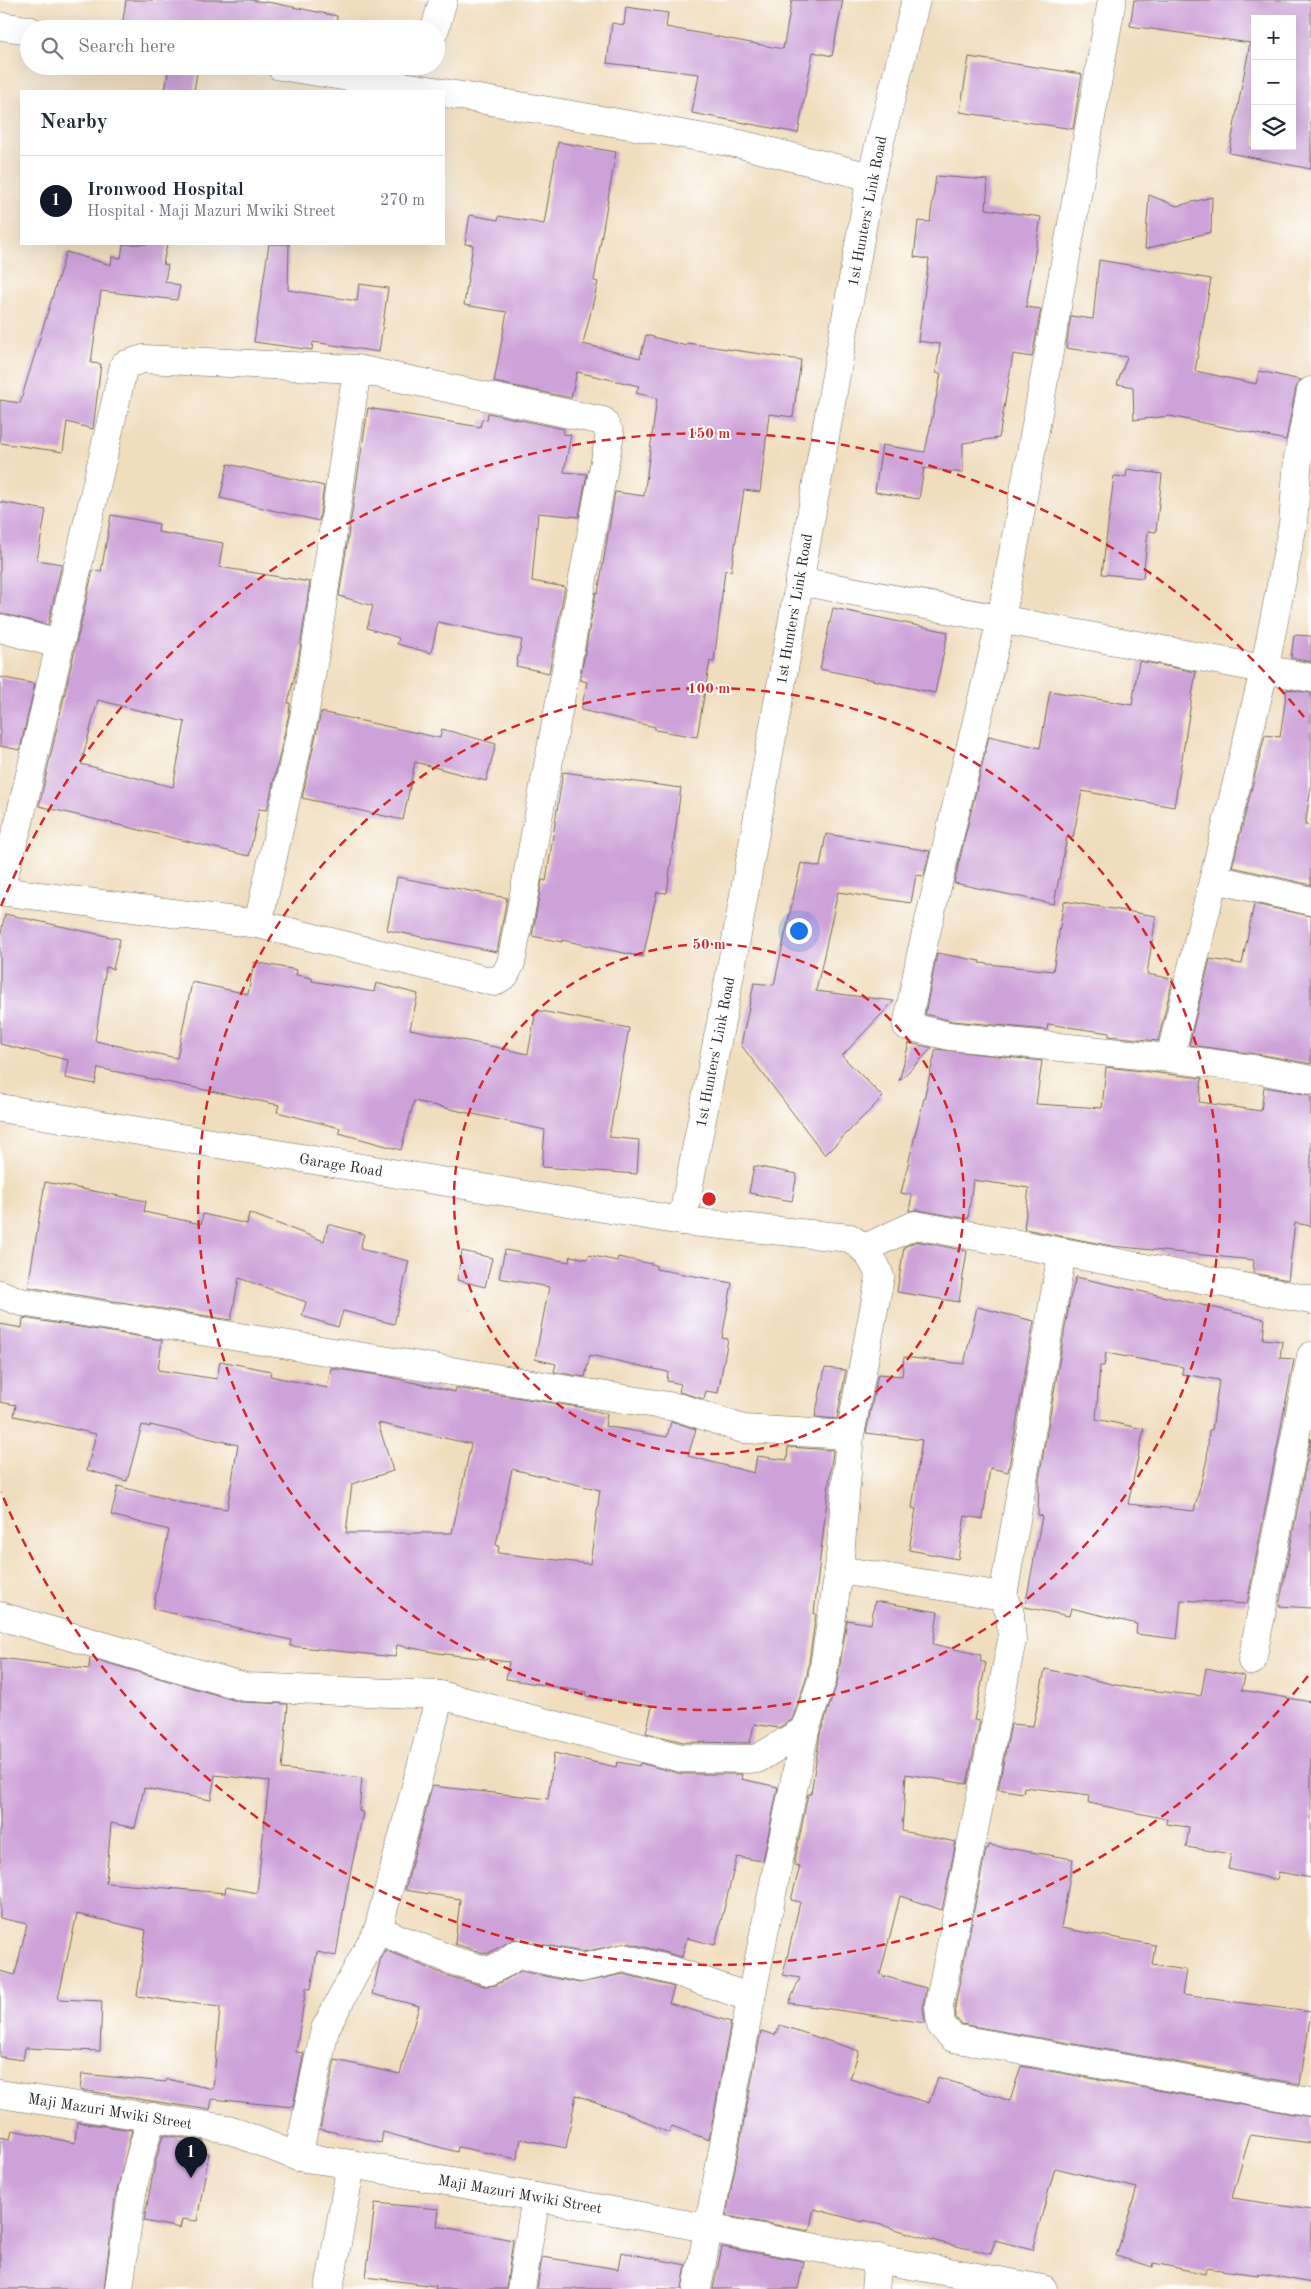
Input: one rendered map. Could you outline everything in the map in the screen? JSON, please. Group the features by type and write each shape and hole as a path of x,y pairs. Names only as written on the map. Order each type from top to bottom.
{"street":[{"path":"437,20 443,0"},
{"name":"1st Hunters' Link Road","path":"682,1221 727,991 871,177 916,0"},
{"path":"1112,0 1001,620 921,954 907,1026 949,1036 1170,1058 1260,1070 1311,1080"},
{"path":"0,26 20,29"},
{"path":"351,75 430,85 740,144 871,177"},
{"path":"143,359 357,369 603,421 610,434 510,963 505,975 494,982 258,924 0,890 19,822 58,644 124,365 143,359"},
{"path":"258,924 294,764 315,655 357,369"},
{"path":"1170,1058 1264,671 1293,524 1298,458 1311,391"},
{"path":"799,581 1264,671 1311,678"},
{"path":"0,628 58,644"},
{"path":"1214,879 1311,901"},
{"name":"Garage Road","path":"0,1108 682,1221 850,1238 865,1248"},
{"path":"697,2289 751,1998 805,1730 822,1680 839,1570 850,1435 880,1278 874,1261 865,1248 915,1225 1311,1300"},
{"path":"1062,1252 1003,1596 1010,1614 1012,1640 939,2005 941,2025 953,2038 1311,2102"},
{"path":"0,1294 21,1302 681,1408 743,1429 850,1435"},
{"path":"1252,1661 1311,1356"},
{"path":"839,1570 1003,1596"},
{"path":"0,1616 245,1687 440,1695 682,1758 758,1759 805,1730"},
{"path":"298,2158 325,2030 378,1930 440,1695"},
{"path":"378,1930 454,1961 489,1972 517,1954 582,1968 624,1958 677,1972 751,1998"},
{"name":"Maji Mazuri Mwiki Street","path":"0,2094 228,2129 298,2158 351,2164 1043,2289"},
{"path":"119,2289 129,2215 143,2140 153,2118"},
{"path":"329,2289 351,2164"},
{"path":"521,2289 536,2197"},
{"path":"875,2289 878,2258"}],"building":[{"path":"126,0 249,0 337,16 337,20 123,20"},
{"path":"792,0 843,0 832,56 813,52 798,133 692,113 699,74 607,63 612,23 624,25 626,7 668,13 666,27 783,49"},
{"path":"1134,0 1311,0 1311,169 1229,153 1250,43 1130,26"},
{"path":"969,57 1082,74 1073,129 960,112"},
{"path":"168,75 197,75 194,90 165,90"},
{"path":"558,142 616,152 594,281 598,282 583,344 640,358 646,335 686,346 687,343 801,360 793,417 769,414 760,492 744,490 731,571 725,570 714,662 710,661 697,737 655,730 655,727 581,710 587,682 580,680 596,592 598,593 615,492 644,496 657,398 636,393 639,386 577,372 571,398 494,382 507,312 464,305 473,245 465,244 470,215 498,220 499,216 544,224"},
{"path":"936,176 988,180 986,209 1041,217 1026,307 1041,309 1032,357 1013,354 999,438 963,443 963,473 924,468 919,499 875,492 882,445 925,452 941,374 936,373 940,344 918,341 929,259 914,257 918,221 930,222"},
{"path":"1149,195 1177,206 1212,197 1211,232 1145,249"},
{"path":"123,245 167,245 163,264 168,265 165,281 180,286 177,300 101,291 91,363 101,364 93,429 67,422 63,452 0,443 0,400 20,403 66,252 111,265 112,257 121,258"},
{"path":"269,245 289,245 288,290 357,301 359,284 388,288 379,352 313,342 312,350 254,342"},
{"path":"1099,260 1211,279 1195,371 1256,384 1259,371 1301,380 1296,388 1286,440 1170,416 1134,420 1133,387 1117,384 1127,357 1066,348 1071,316 1093,319"},
{"path":"368,408 480,427 482,419 487,420 488,413 564,429 563,434 571,435 564,472 587,474 579,517 538,513 532,581 565,587 549,673 516,666 522,640 438,622 431,653 397,644 399,638 367,628 373,606 339,596"},
{"path":"228,464 324,486 319,521 220,498"},
{"path":"1127,469 1162,474 1156,532 1148,531 1143,578 1102,574 1114,476 1126,477"},
{"path":"0,502 46,510 37,560 62,564 48,625 0,613"},
{"path":"111,515 159,524 158,532 223,543 219,567 310,582 298,662 288,703 290,703 289,714 267,810 259,809 249,856 39,806 93,570 101,572","holes":["98,700 185,722 173,787 81,764"]},
{"path":"833,608 948,632 935,693 820,669"},
{"path":"1294,635 1311,636 1311,662 1291,658"},
{"path":"1139,661 1196,672 1174,807 1082,791 1073,838 1067,837 1054,904 954,883 989,736 1040,748 1050,691 1132,705"},
{"path":"0,677 35,684 20,750 0,746"},
{"path":"1287,689 1311,693 1311,788 1305,825 1311,826 1311,885 1232,867 1265,735 1280,737"},
{"path":"321,712 440,738 442,729 496,744 486,781 415,762 403,820 302,798"},
{"path":"563,772 681,788 667,893 657,892 643,957 562,940 562,942 532,936 542,880 546,881"},
{"path":"826,834 930,851 924,876 916,875 911,903 838,892 816,991 894,1001 842,1056 883,1097 825,1155 741,1045 754,983 774,985 801,863 820,867"},
{"path":"397,877 507,898 497,952 387,930"},
{"path":"1064,901 1156,916 1147,974 1173,979 1158,1041 1109,1036 1109,1033 1048,1024 1047,1030 952,1021 925,1014 937,953 980,961 979,963 1053,971"},
{"path":"1254,904 1311,916 1311,1064 1263,1055 1189,1045 1210,959 1242,964"},
{"path":"5,914 120,939 113,969 106,967 95,1041 177,1058 192,982 248,994 254,962 297,970 296,975 312,978 312,981 374,992 376,983 418,994 410,1029 528,1054 536,1010 629,1028 609,1137 639,1140 637,1174 542,1167 545,1130 414,1101 401,1150 339,1133 340,1128 277,1112 279,1105 98,1068 95,1084 65,1078 68,1060 0,1044 0,938"},
{"path":"909,1043 932,1048 899,1081"},
{"path":"936,1049 1042,1061 1036,1104 1102,1108 1106,1067 1202,1078 1199,1102 1261,1111 1264,1087 1311,1095 1311,1226 1295,1223 1288,1280 1253,1273 1254,1260 1112,1246 1024,1229 1029,1188 973,1180 968,1219 918,1210 909,1211 912,1195 901,1193"},
{"path":"754,1166 797,1174 792,1201 749,1193"},
{"path":"45,1182 146,1201 144,1212 201,1224 203,1214 247,1224 249,1213 324,1241 328,1224 364,1234 360,1249 409,1261 394,1324 343,1311 338,1327 302,1316 306,1302 239,1278 231,1320 28,1287"},
{"path":"917,1241 967,1251 959,1302 897,1292 904,1247"},
{"path":"505,1250 569,1262 570,1256 587,1259 589,1255 617,1261 618,1257 656,1265 656,1269 732,1283 722,1338 728,1339 718,1393 706,1391 704,1399 679,1392 681,1384 667,1381 668,1372 590,1355 585,1377 554,1372 556,1364 535,1359 549,1287 499,1278"},
{"path":"462,1251 492,1258 485,1287 457,1280"},
{"path":"1076,1277 1265,1319 1263,1339 1282,1341 1280,1358 1294,1359 1247,1604 1181,1600 1177,1639 1136,1634 1137,1624 1071,1608 1069,1616 1025,1607 1042,1516 1038,1515 1039,1479 1070,1299","holes":["1106,1353 1183,1367 1182,1374 1219,1380 1212,1430 1209,1430 1207,1459 1194,1511 1128,1504 1144,1429 1096,1419 1100,1366 1104,1366"]},
{"path":"977,1307 1034,1321 1008,1472 990,1468 983,1519 965,1516 958,1559 909,1550 916,1509 912,1508 922,1440 866,1433 878,1374 902,1376 904,1357 964,1364"},
{"path":"23,1318 162,1340 158,1370 217,1379 220,1361 271,1371 270,1376 327,1388 331,1368 385,1376 455,1392 456,1388 579,1407 607,1414 605,1426 667,1437 671,1422 677,1423 696,1429 688,1456 754,1473 757,1456 787,1460 788,1447 833,1450 814,1614 816,1614 807,1676 792,1720 778,1728 754,1724 750,1743 683,1742 646,1733 652,1706 586,1696 587,1692 506,1679 509,1662 438,1653 397,1645 395,1657 290,1646 291,1640 153,1609 169,1530 111,1515 118,1486 182,1503 227,1509 238,1445 150,1425 150,1427 142,1425 127,1481 87,1470 96,1434 14,1416 16,1405 0,1402 0,1324 22,1328","holes":["378,1423 471,1444 452,1533 346,1533 352,1484 393,1471","512,1469 600,1490 590,1564 498,1553 499,1546 496,1545"]},
{"path":"825,1368 846,1370 837,1419 815,1417"},
{"path":"1311,1438 1311,1608 1279,1606"},
{"path":"875,1601 938,1612 933,1644 981,1655 980,1661 986,1663 974,1720 980,1721 967,1784 906,1774 902,1831 956,1842 942,1910 900,1896 880,1975 926,1988 923,2006 925,2023 789,2003 800,1978 783,1975 800,1902 791,1900 800,1866 794,1865 808,1794 811,1794 820,1734 837,1683 847,1620 871,1624"},
{"path":"0,1658 89,1669 90,1658 241,1702 288,1704 282,1769 362,1778 359,1811 363,1812 346,1894 336,1956 317,1952 311,1989 306,1988 296,2052 304,2053 293,2107 212,2099 210,2110 80,2090 82,2074 166,2082 167,2079 213,2089 220,2007 137,1996 146,1930 77,1914 58,1999 102,2001 100,2051 25,2048 23,2060 0,2057 0,1971 15,1975 27,1924 0,1918","holes":["215,1775 269,1781 257,1893 226,1887 225,1893 106,1883 111,1823 135,1828 144,1788 211,1800"]},
{"path":"1206,1668 1245,1676 1242,1690 1311,1702 1311,1878 1279,1872 1277,1880 1228,1869 1231,1854 1186,1847 1189,1827 1166,1824 1167,1819 1089,1803 1090,1795 1024,1787 1023,1793 998,1789 1011,1724 1033,1726 1045,1669 1130,1688 1201,1696"},
{"path":"554,1753 616,1767 617,1762 639,1766 640,1763 681,1774 742,1774 741,1779 778,1787 763,1861 737,1857 715,1945 687,1938 682,1957 628,1943 582,1952 514,1939 487,1954 455,1944 460,1899 405,1890 432,1786 548,1799"},
{"path":"989,1845 1073,1859 1061,1928 1155,1945 1152,1965 1186,1970 1182,1995 1311,2012 1300,2084 961,2024 956,2018 955,2006 986,1849 988,1849"},
{"path":"385,1950 448,1976 485,1986 496,1985 521,1971 579,1983 624,1974 674,1987 669,2003 731,2022 709,2140 672,2126 669,2133 629,2114 576,2095 566,2148 521,2139 517,2159 458,2147 457,2152 383,2132 381,2143 320,2129 335,2060 400,2074 419,2006 372,1994 381,1957"},
{"path":"780,2025 859,2051 850,2079 929,2103 938,2077 1010,2101 1021,2066 1311,2117 1311,2143 1250,2135 1232,2198 1311,2210 1311,2283 1259,2273 1258,2275 1206,2268 1205,2274 1154,2263 1153,2267 1116,2256 1137,2188 1055,2168 1032,2250 995,2240 991,2254 939,2242 864,2220 863,2222 814,2209 809,2231 726,2216 761,2031 775,2035"},
{"path":"77,2122 132,2130 115,2199 104,2289 0,2289 0,2137 10,2139 12,2130 75,2143"},
{"path":"163,2135 204,2141 202,2151 209,2153 197,2221 182,2219 180,2228 144,2221 155,2163"},
{"path":"375,2203 439,2209 437,2226 513,2240 506,2289 435,2289 436,2286 366,2277"},
{"path":"722,2247 804,2261 798,2289 713,2289"},
{"path":"621,2252 686,2265 682,2289 537,2289 542,2257 618,2269"}],"place":[{"name":"Ironwood Hospital","path":"191,2178"}]}
